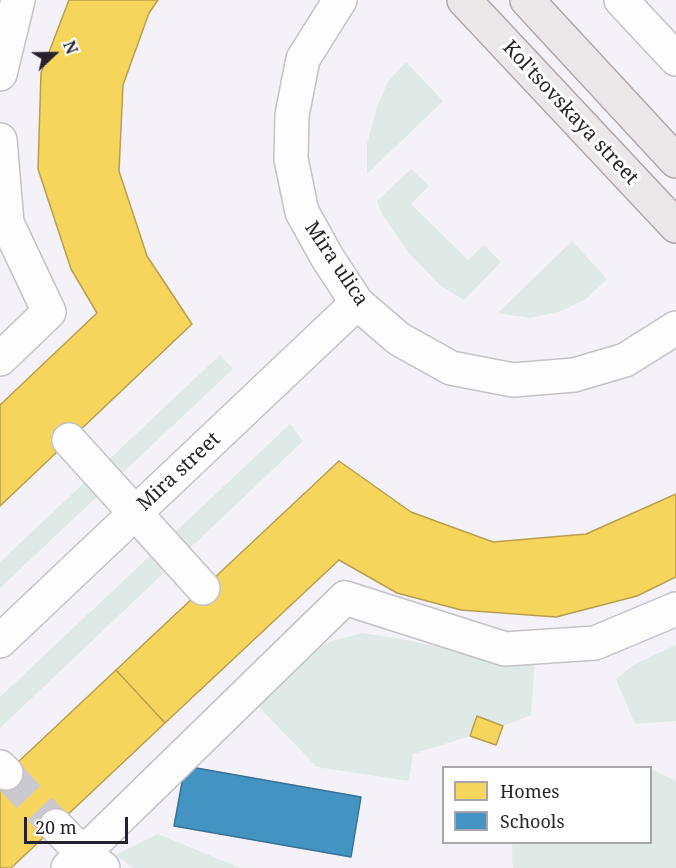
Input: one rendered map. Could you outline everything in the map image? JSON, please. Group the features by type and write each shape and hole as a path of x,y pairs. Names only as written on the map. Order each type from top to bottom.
{"main road":[{"name":"Kol'tsovskaya street","path":"464,0 676,226"},
{"path":"527,0 676,161"}],"street":[{"path":"0,74 18,0"},
{"name":"Mira ulica","path":"340,0 303,58 292,115 291,159 302,212 327,257 357,303 399,339 451,368 513,380 574,375 625,360 676,328"},
{"path":"621,0 676,59"},
{"path":"0,140 7,224 49,312 0,359"},
{"name":"Mira street","path":"0,642 357,303"},
{"path":"69,440 203,588"},
{"path":"56,826 85,864 345,598 505,649 595,643 676,609"}],"shaded area":[{"path":"406,62 443,101 367,174 367,144 377,107 388,82"},
{"path":"411,169 429,186 411,204 468,260 484,245 501,262 464,300 440,285 408,252 382,214 377,201"},
{"path":"572,241 607,279 586,299 561,311 530,318 498,313"},
{"path":"220,355 233,369 0,588 0,562"},
{"path":"290,424 303,441 0,728 0,697"},
{"path":"362,633 402,639 473,655 535,658 531,715 503,726 477,716 470,736 413,754 409,781 317,767 252,700 297,659 332,641"},
{"path":"676,645 676,721 635,724 616,679 633,665"},
{"path":"652,769 676,781 676,868 513,868 512,844 652,844"},
{"path":"158,834 240,868 133,868 116,855"}],"building: Homes":[{"path":"69,0 158,0 149,13 123,85 119,171 147,256 192,324 0,506 0,405 97,313 71,269 38,169 41,73"},
{"path":"339,461 411,512 493,542 586,534 676,494 676,577 637,596 556,617 461,610 397,593 339,560 165,723 116,670"},
{"path":"116,670 165,723 11,868 0,868 0,779"},
{"path":"477,716 503,726 496,745 470,736"}],"building: Schools":[{"path":"185,766 361,797 351,857 174,826"}],"tunnel":[{"path":"6,773 56,826"}]}
